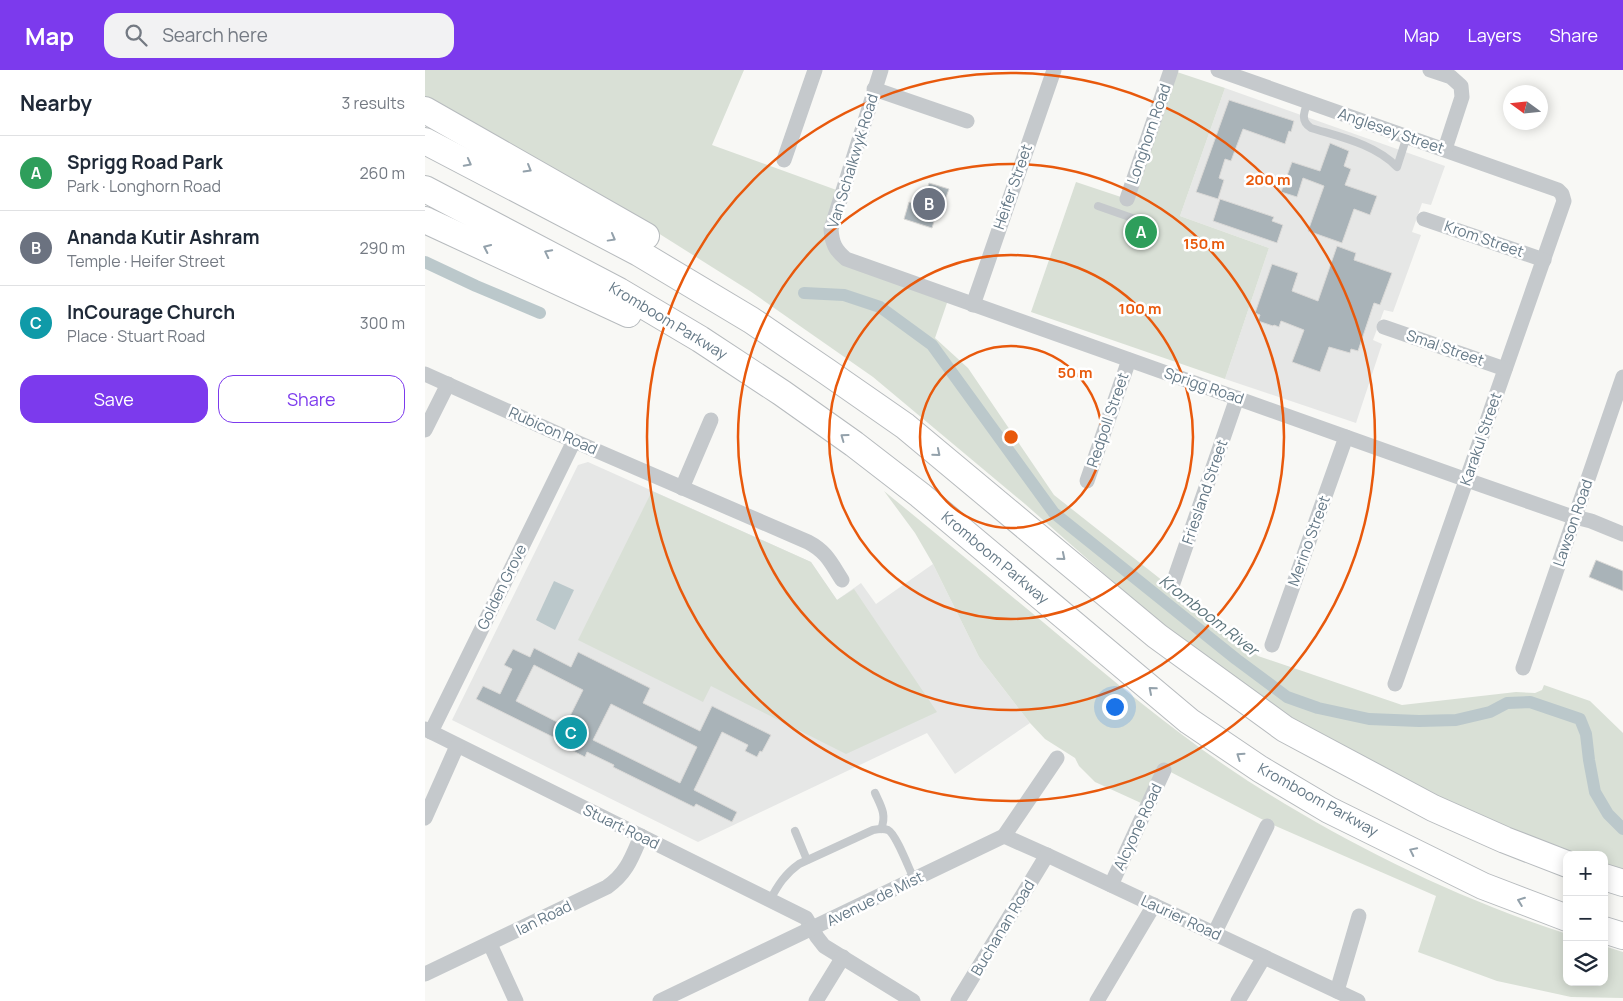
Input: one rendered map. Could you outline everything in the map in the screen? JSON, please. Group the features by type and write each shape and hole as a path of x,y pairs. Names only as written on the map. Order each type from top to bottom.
{"highway":[{"path":"425,110 709,274 781,321 883,398 905,426"},
{"path":"425,141 613,238 697,287 808,359 905,426 1157,636 1285,729 1433,808 1505,840 1563,862"},
{"name":"Kromboom Parkway","path":"425,189 601,281 727,356 807,410 920,495 1189,722 1252,764 1329,810 1483,886 1563,916"},
{"path":"425,220 626,313 675,338 727,356"},
{"path":"1608,878 1623,883"},
{"path":"1608,931 1623,936"}],"street":[{"path":"785,160 815,70"},
{"name":"Van Schalkwyk Road","path":"837,251 832,241 831,229 881,70"},
{"name":"Heifer Street","path":"973,305 1054,70"},
{"name":"Longhorn Road","path":"1127,199 1171,70"},
{"name":"Anglesey Street","path":"1218,70 1445,149 1558,190 1562,194"},
{"path":"1430,70 1451,77 1461,86 1462,97 1445,149"},
{"path":"875,89 967,121"},
{"name":"Karakul Street","path":"1395,684 1564,201 1562,194"},
{"name":"Krom Street","path":"1424,219 1543,260"},
{"name":"Sprigg Road","path":"837,251 845,259 1623,534"},
{"name":"Smal Street","path":"1385,326 1505,369"},
{"name":"Redpoll Street","path":"1087,481 1129,360"},
{"name":"Rubicon Road","path":"425,374 574,441 808,542 819,548 827,556 842,580"},
{"name":"Lawson Road","path":"1523,668 1575,517 1620,398 1623,377"},
{"path":"425,430 447,384"},
{"name":"Friesland Street","path":"1172,586 1237,398"},
{"path":"682,488 711,420"},
{"name":"Merino Street","path":"1272,645 1346,437"},
{"name":"Golden Grove","path":"428,731 574,441"},
{"name":"Stuart Road","path":"428,731 806,918 824,946 913,1001"},
{"path":"425,818 457,746"},
{"path":"1004,836 1057,758"},
{"name":"Alcyone Road","path":"1111,885 1164,770"},
{"path":"1215,934 1267,826"},
{"name":"Ian Road","path":"425,974 607,887 618,879 625,870 641,836"},
{"name":"Laurier Road","path":"1004,836 1359,1001"},
{"name":"Avenue de Mist","path":"660,1001 1004,836"},
{"name":"Buchanan Road","path":"958,1001 1047,855"},
{"path":"1097,1001 1154,905"},
{"path":"1337,991 1359,916"},
{"path":"490,944 516,1001"},
{"path":"816,1001 843,957"},
{"path":"1238,1001 1264,957"}],"lane":[{"path":"1308,101 1303,116 1306,124 1311,128 1383,154 1397,167 1407,136"},
{"path":"1121,214 1127,199"},
{"path":"1098,206 1138,220"},
{"path":"875,793 884,813 884,822 881,829"},
{"path":"770,900 780,881 789,871 807,860 873,830 889,831 895,837 914,879"},
{"path":"795,831 807,860"}],"shaded area":[{"path":"425,70 744,70 712,145 842,192 831,229 837,251 949,297 935,338 968,368 1054,495 1258,656 1402,705 1516,692 1535,693 1542,690 1544,685 1590,701 1623,733 1623,873 1608,868 1608,851 1563,851 1563,853 1503,830 1315,733 1203,657 1135,601 1025,504 873,377 750,291 639,221 425,99"},
{"path":"1171,70 1225,88 1180,216 1269,248 1225,379 1031,312 1076,182 1127,199"},
{"path":"1225,88 1445,166 1431,205 1422,203 1412,232 1421,235 1393,312 1384,310 1373,340 1382,344 1356,423 1225,379 1269,248 1180,216"},
{"path":"588,462 811,562 837,600 861,583 876,604 933,564 979,657 1030,723 955,774 927,733 698,842 452,720 578,465"},
{"path":"652,491 811,562 837,600 854,589 937,712 846,754 711,686 703,702 578,640"},
{"path":"884,491 1130,694 1200,748 1248,781 1363,848 1403,868 1484,904 1563,933 1563,986 1608,986 1608,947 1623,952 1623,998 1571,997 1497,981 1418,952 1436,896 1271,824 1159,766 1141,803 1095,782 1079,766 1075,758 1045,739 1030,723 979,657 933,564 915,533"},
{"path":"554,581 574,590 555,630 536,620"}],"building":[{"path":"1229,100 1294,121 1285,144 1243,129 1231,161 1225,159 1219,178 1224,180 1218,199 1196,192"},
{"path":"1330,143 1349,151 1344,166 1351,169 1345,185 1377,196 1370,215 1354,209 1342,243 1308,231 1324,186 1303,178 1297,197 1281,192 1292,162 1320,171"},
{"path":"929,183 949,189 945,200 941,198 932,228 904,219 909,202 922,206"},
{"path":"1220,199 1274,217 1272,221 1283,225 1277,243 1213,221"},
{"path":"1337,246 1356,253 1354,260 1392,273 1380,305 1374,303 1358,351 1351,349 1350,353 1329,347 1320,372 1292,362 1304,330 1281,321 1279,327 1258,321 1260,315 1255,313 1272,264 1298,273 1292,291 1318,301"},
{"path":"1596,560 1623,571 1623,591 1589,577"},
{"path":"534,648 571,667 578,652 650,688 643,703 700,731 712,706 771,735 762,752 760,751 757,757 745,751 748,745 722,732 694,790 737,812 732,822 696,804 694,807 587,752 585,757 557,743 559,740 476,699 483,686 500,694 512,669 504,665 513,649 530,657","holes":["534,665 583,690 565,726 516,701","611,704 697,747 680,783 593,740"]}],"waterway":[{"name":"Kromboom River","path":"425,262 540,313"},
{"name":"Kromboom River","path":"804,293 844,295 880,307 932,345 1054,513 1236,659 1287,697 1318,708 1369,719 1456,720 1490,712 1507,703 1530,702 1580,719 1586,734 1595,792 1608,814 1623,829"}],"place":[{"name":"Ananda Kutir Ashram","path":"929,204"},
{"name":"Sprigg Road Park","path":"1141,232"},
{"name":"InCourage Church","path":"571,733"}]}
